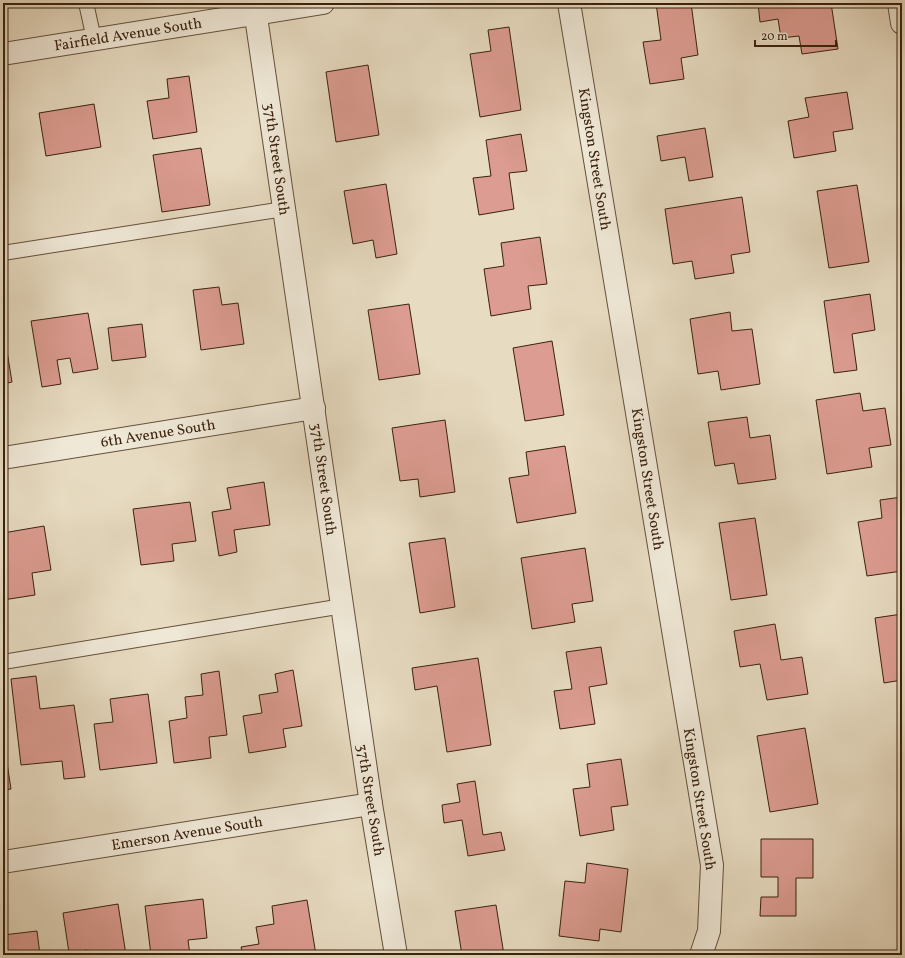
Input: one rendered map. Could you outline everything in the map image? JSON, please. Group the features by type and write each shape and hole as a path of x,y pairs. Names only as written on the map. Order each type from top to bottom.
{"street":[{"name":"Fairfield Avenue South","path":"3,54 94,39 255,8 323,3"},
{"name":"Kingston Street South","path":"569,3 712,865 709,931 701,955"},
{"path":"899,3 902,23"},
{"name":"37th Street South","path":"255,8 371,804 396,955"},
{"name":"6th Avenue South","path":"3,458 314,408"},
{"name":"Emerson Avenue South","path":"3,862 371,804"}],"lane":[{"path":"86,3 94,39"},
{"path":"3,253 284,209"},
{"path":"3,662 343,606"}],"building":[{"path":"656,3 691,3 698,55 681,58 684,79 650,84 643,42 661,40"},
{"path":"758,3 831,3 838,49 802,54 799,36 781,38 778,19 760,22"},
{"path":"509,27 521,110 480,117 470,54 491,51 488,30"},
{"path":"368,65 379,135 336,142 326,72"},
{"path":"189,76 197,132 153,139 147,101 169,98 167,79"},
{"path":"847,92 853,129 833,132 836,151 794,158 788,121 809,117 805,98"},
{"path":"94,104 101,147 46,156 39,113"},
{"path":"705,128 713,177 689,181 685,157 661,161 657,136"},
{"path":"521,134 527,171 509,173 514,209 479,215 473,178 491,176 486,140"},
{"path":"201,148 210,205 162,212 153,155"},
{"path":"386,184 397,254 376,258 373,240 353,244 344,191"},
{"path":"857,185 869,262 829,268 817,191"},
{"path":"742,197 750,252 731,255 734,273 695,279 692,261 673,264 665,209"},
{"path":"540,237 547,284 528,286 531,309 491,316 484,269 504,266 501,243"},
{"path":"219,287 222,305 238,303 244,344 201,350 193,290"},
{"path":"870,294 875,330 852,334 857,370 834,373 824,301"},
{"path":"409,304 420,374 379,380 368,310"},
{"path":"730,312 732,331 752,329 760,384 721,390 718,371 698,374 690,319"},
{"path":"88,313 98,369 73,373 70,358 57,360 61,384 42,387 31,321"},
{"path":"142,324 146,357 112,361 108,328"},
{"path":"552,341 564,415 525,421 513,348"},
{"path":"6,345 12,382 3,384 3,346"},
{"path":"860,393 863,411 885,408 891,445 869,448 872,467 827,474 816,400"},
{"path":"747,417 750,438 770,435 776,479 738,484 734,463 715,466 708,422"},
{"path":"445,420 455,492 420,497 418,479 400,481 392,428"},
{"path":"565,446 576,513 517,523 509,478 529,475 526,452"},
{"path":"264,482 270,525 234,530 237,552 219,556 212,512 231,509 227,488"},
{"path":"902,497 902,571 867,576 858,522 882,518 880,500"},
{"path":"190,502 196,541 172,544 174,561 141,565 133,509"},
{"path":"755,518 767,595 731,600 719,523"},
{"path":"44,526 51,570 32,573 35,595 3,600 3,533"},
{"path":"445,538 455,607 420,613 409,543"},
{"path":"585,548 593,601 572,604 575,622 532,629 521,558"},
{"path":"902,614 902,680 884,683 875,618"},
{"path":"775,624 781,660 802,657 808,694 767,700 760,664 740,667 734,631"},
{"path":"601,647 607,684 589,687 595,724 560,729 554,691 572,689 566,652"},
{"path":"478,658 491,745 447,752 437,686 415,690 412,668"},
{"path":"293,670 302,726 283,729 286,747 249,753 243,716 262,713 259,695 278,692 275,674"},
{"path":"219,671 227,735 209,737 211,758 174,763 169,721 187,718 185,697 203,695 201,674"},
{"path":"36,676 40,709 74,705 85,777 64,779 62,761 21,765 11,679"},
{"path":"148,694 157,763 100,770 94,724 113,722 110,699"},
{"path":"805,728 818,804 770,812 757,736"},
{"path":"3,737 11,789 3,790"},
{"path":"621,759 628,805 611,807 614,830 580,836 573,789 590,787 587,764"},
{"path":"475,781 483,835 501,832 505,850 468,856 462,820 444,823 442,805 460,802 457,784"},
{"path":"761,839 813,839 813,878 796,878 796,916 760,916 761,897 778,897 778,877 761,877"},
{"path":"587,863 628,869 621,932 600,929 599,941 559,936 565,881 585,883"},
{"path":"203,899 207,938 188,940 190,955 151,955 145,906"},
{"path":"307,900 316,955 243,955 241,947 259,944 256,927 274,924 272,906"},
{"path":"118,904 126,955 88,955 87,950 69,953 63,913"},
{"path":"496,905 504,955 462,955 455,911"},
{"path":"37,931 40,955 3,955 3,935"}]}
